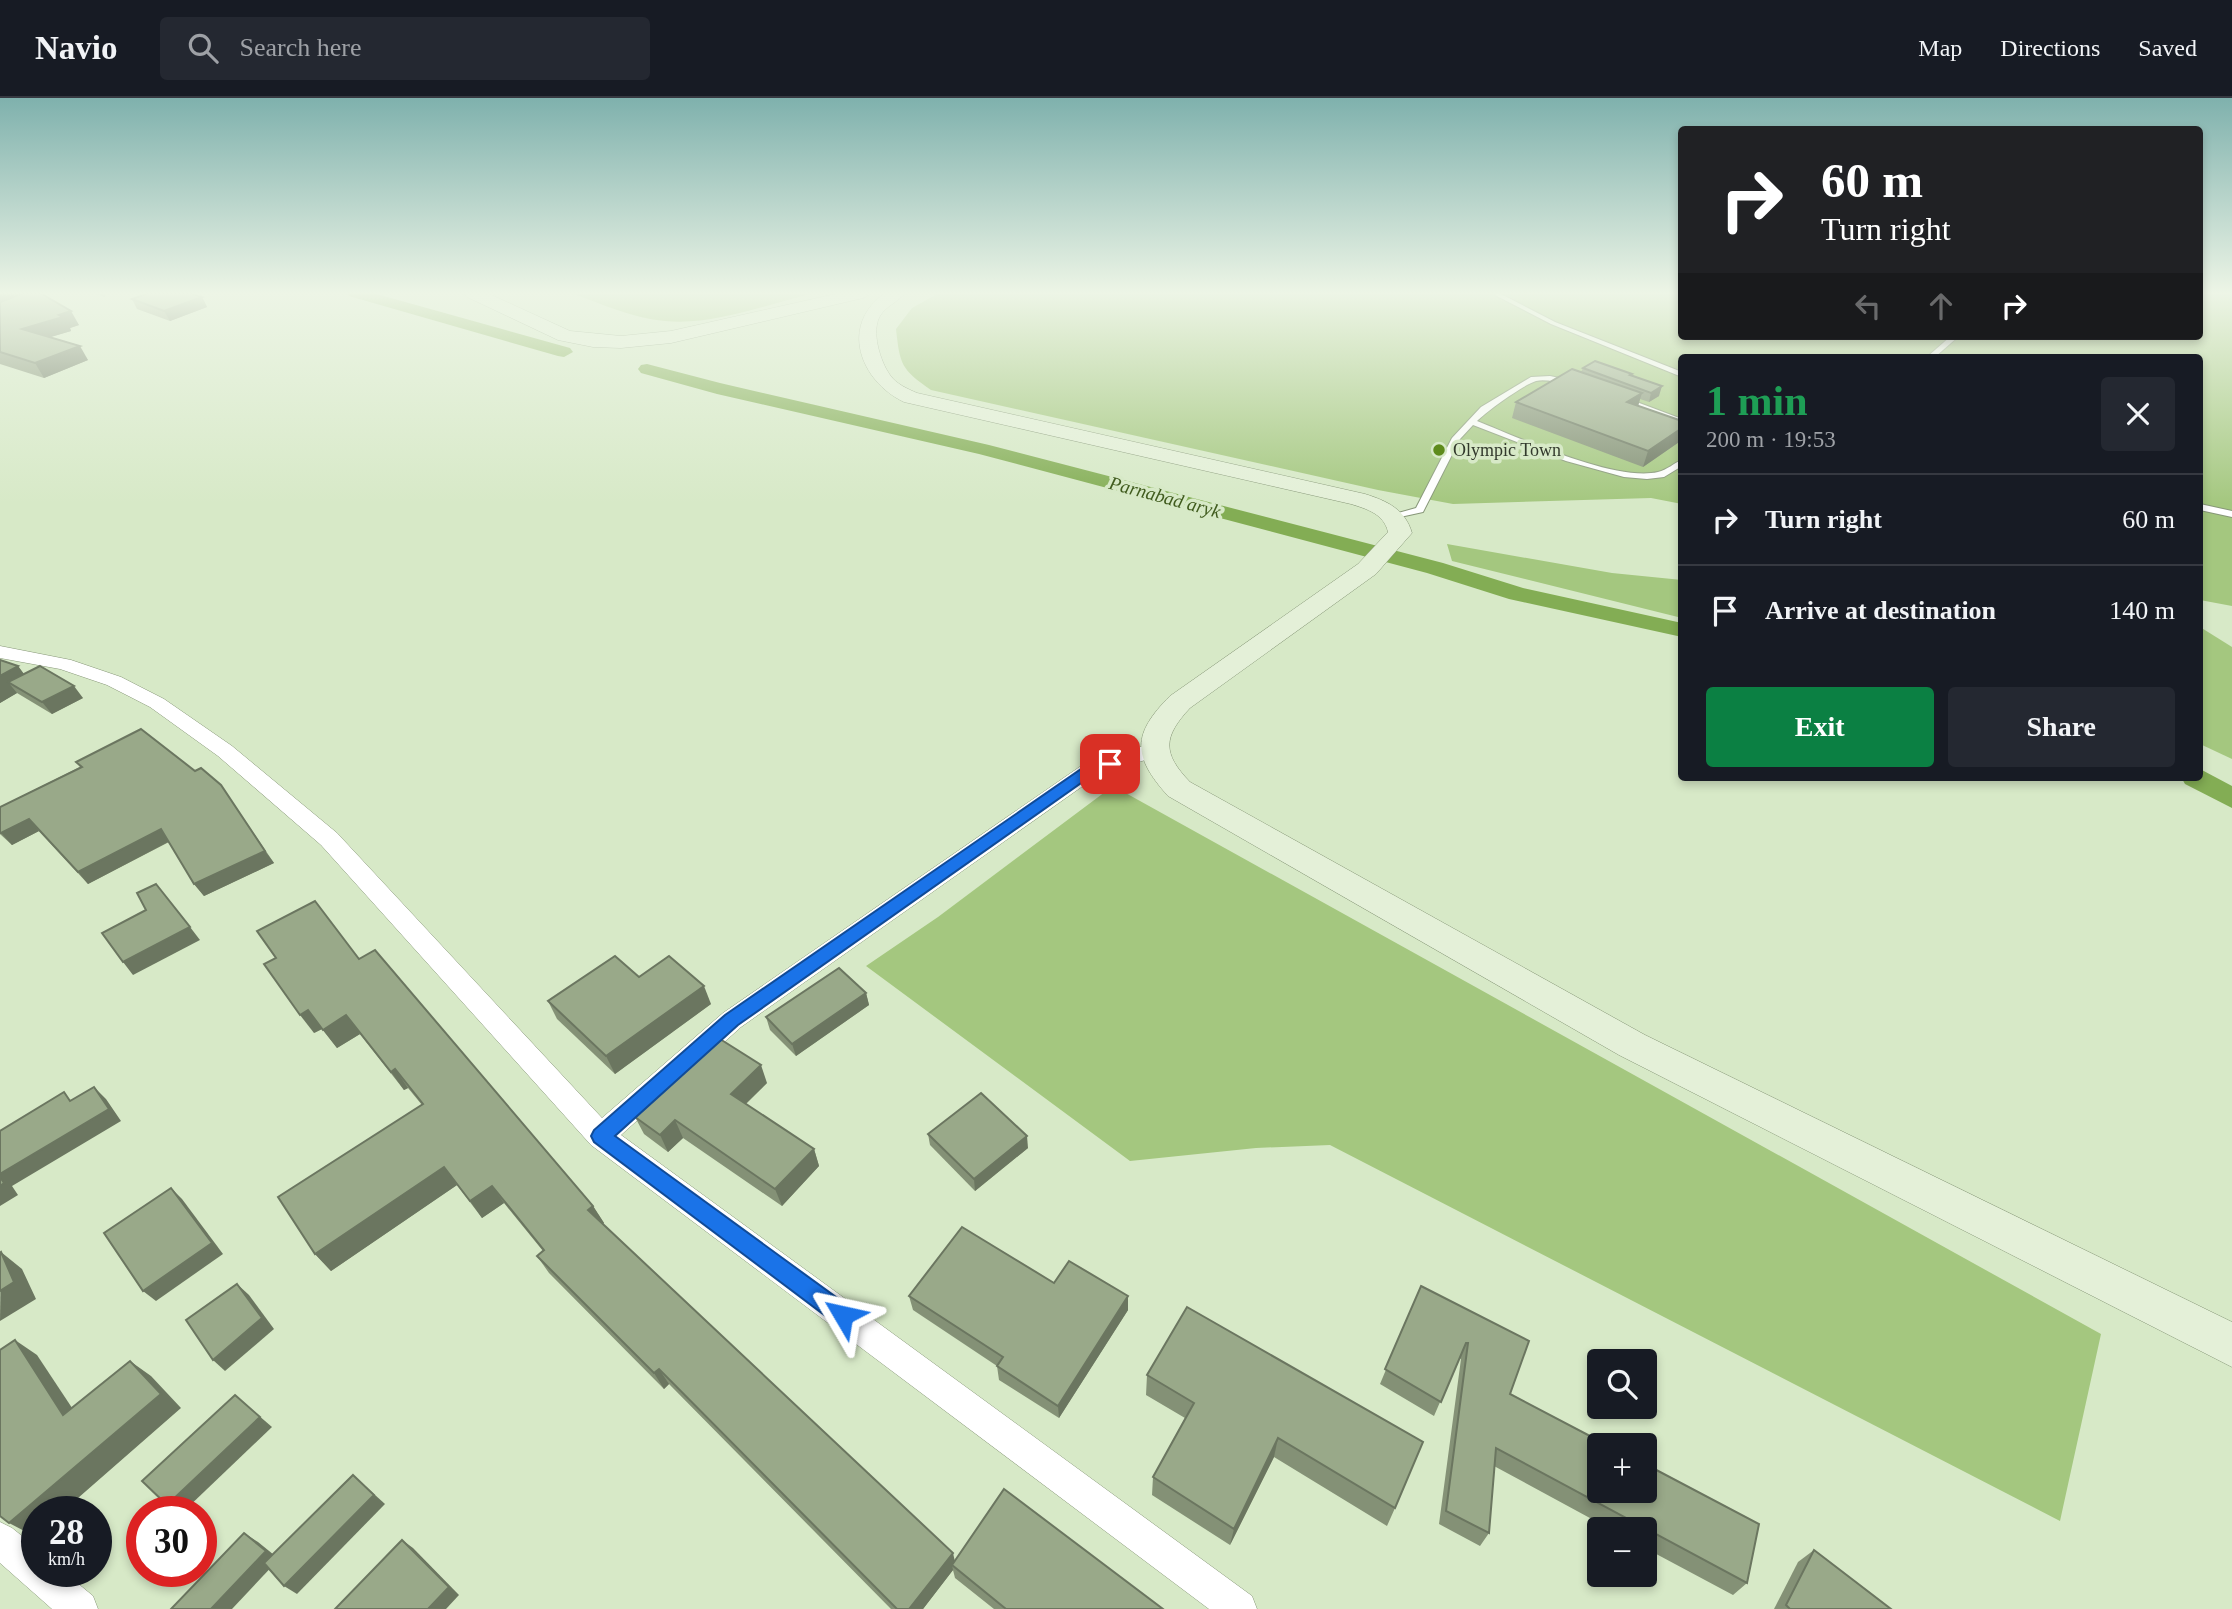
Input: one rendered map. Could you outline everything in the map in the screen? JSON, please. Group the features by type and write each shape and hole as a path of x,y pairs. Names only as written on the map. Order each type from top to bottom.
{"main road":[{"path":"875,364 880,378 890,387 912,398 1357,499 1383,509 1394,517 1400,533 1367,569 1180,702 1160,724 1154,737 1153,750 1167,777 1187,794 1632,1045 2232,1345"}],"street":[{"path":"0,652 64,664 114,681 157,703 225,751 329,839 601,1136 1239,1609"},
{"path":"601,1136 743,1012 1089,771 1153,750"},
{"path":"0,1540 21,1558"},
{"path":"55,1587 80,1609"}],"lane":[{"path":"1654,364 1678,373"},
{"path":"1394,517 1420,510 1456,438 1484,409 1534,379 1557,379 1578,384"},
{"path":"1609,396 1678,421"},
{"path":"1473,422 1608,470 1642,476 1657,475 1678,464"},
{"path":"2203,508 2232,514"}],"green space":[{"path":"1678,364 1678,503 1651,498 1453,504 1378,490 931,390 913,377 904,365"},
{"path":"2203,364 2232,364 2232,606 2203,601"},
{"path":"1447,544 1612,573 1678,580 1678,617 1452,561"},
{"path":"2203,629 2232,647 2232,759 2203,745"},
{"path":"1113,786 2101,1334 2060,1521 1330,1145 1256,1148 1130,1161 866,966 938,917"}],"building":[{"path":"1591,364 1602,364 1662,386 1651,393 1583,368"},
{"path":"1572,369 1642,393 1627,402 1678,420 1678,431 1648,451 1516,402"},
{"path":"0,660 18,666 0,676"},
{"path":"40,666 74,686 42,702 8,682"},
{"path":"141,729 195,771 201,768 221,785 265,851 194,884 161,829 78,872 29,819 0,832 0,807 82,767 76,762"},
{"path":"156,884 190,927 123,962 102,933 146,910 137,893"},
{"path":"315,901 359,959 375,950 593,1206 588,1210 953,1553 909,1609 897,1609 659,1369 654,1373 537,1256 544,1250 492,1186 470,1201 444,1167 315,1254 278,1197 423,1104 395,1069 391,1072 346,1015 323,1030 308,1010 300,1015 264,964 276,958 257,931"},
{"path":"615,956 639,977 669,956 704,986 606,1056 548,1001"},
{"path":"839,968 866,993 792,1044 766,1017"},
{"path":"720,1039 761,1065 731,1094 814,1149 775,1189 675,1120 660,1135 635,1117"},
{"path":"94,1087 109,1109 0,1174 0,1131 64,1092 70,1101"},
{"path":"981,1093 1027,1136 974,1179 928,1134"},
{"path":"171,1188 212,1243 143,1291 104,1233"},
{"path":"962,1227 1054,1283 1069,1261 1128,1296 1058,1406 997,1366 1003,1357 909,1296"},
{"path":"0,1253 14,1282 0,1291"},
{"path":"237,1284 262,1318 213,1360 186,1320"},
{"path":"1421,1286 1529,1341 1510,1394 1587,1434 1587,1497 1496,1448 1489,1533 1446,1511 1468,1343 1441,1402 1385,1369"},
{"path":"1187,1307 1423,1442 1395,1508 1278,1438 1234,1529 1153,1477 1194,1403 1147,1375"},
{"path":"15,1340 63,1415 130,1361 161,1394 41,1496 21,1496 21,1513 9,1523 0,1516 0,1350"},
{"path":"235,1395 260,1417 177,1496 158,1496 142,1481"},
{"path":"1657,1470 1759,1524 1747,1583 1657,1535 1657,1517 1624,1517 1598,1503 1657,1503"},
{"path":"353,1475 374,1495 284,1586 264,1563"},
{"path":"1004,1489 1163,1609 1006,1609 952,1565"},
{"path":"244,1533 266,1551 211,1609 171,1609 192,1587 217,1587 217,1561"},
{"path":"402,1540 449,1587 428,1609 335,1609"},
{"path":"1814,1550 1891,1609 1790,1609 1786,1605"}],"waterway":[{"name":"Parnabad aryk","path":"647,369 717,388 982,449 1435,568 1517,594 1678,629"},
{"name":"Parnabad aryk","path":"2202,781 2232,798"}],"place":[{"name":"Olympic Town","path":"1439,450"}],"route":[{"path":"843,1315 601,1136 732,1020 1089,771 1110,764"}]}
